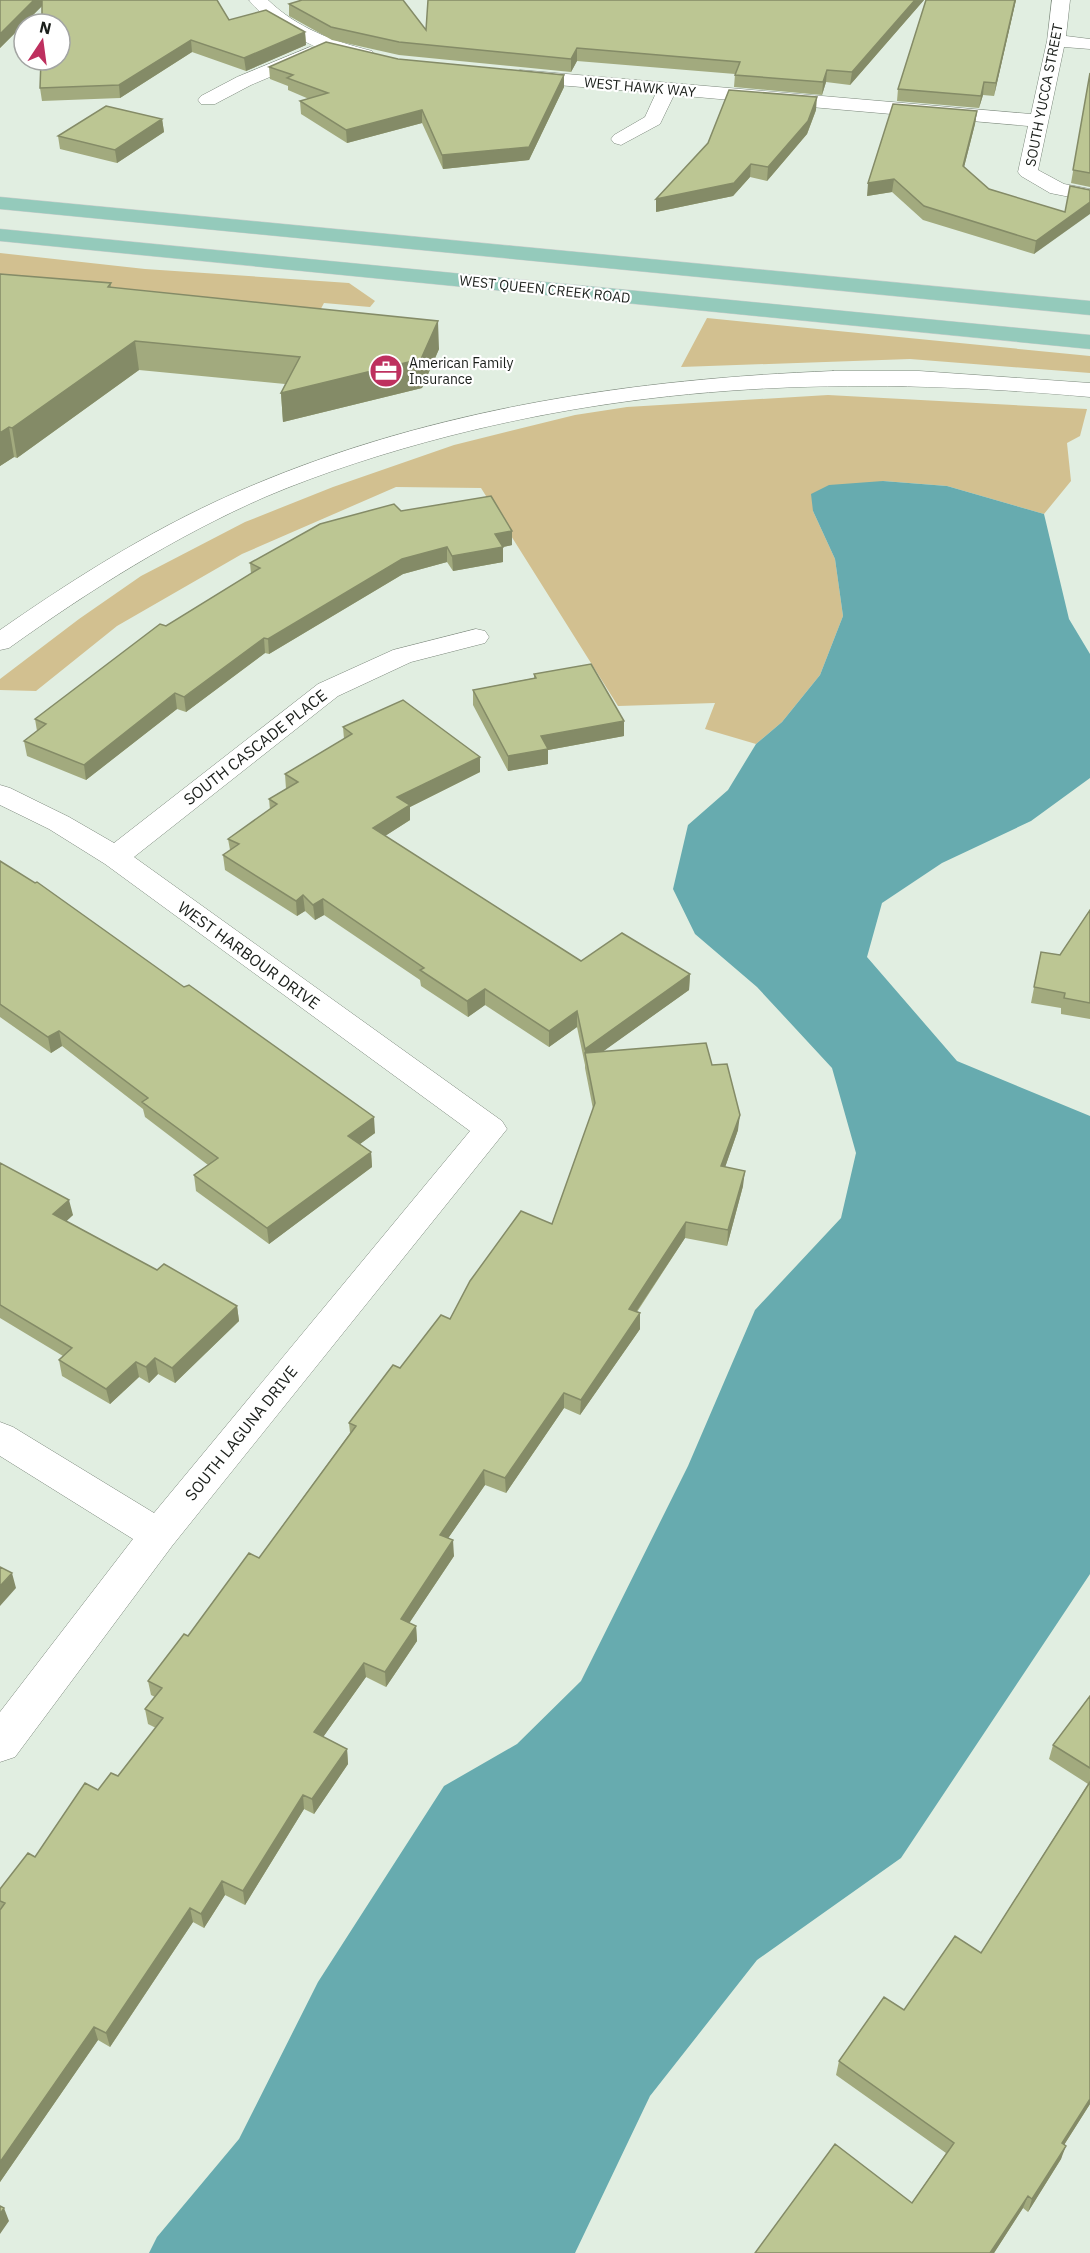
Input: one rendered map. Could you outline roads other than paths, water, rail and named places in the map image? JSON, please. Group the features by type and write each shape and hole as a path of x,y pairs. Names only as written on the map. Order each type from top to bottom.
{"main road":[{"name":"WEST QUEEN CREEK ROAD","path":"0,203 1090,308"},
{"name":"WEST QUEEN CREEK ROAD","path":"0,235 1090,342"},
{"path":"415,276 455,265 478,263 632,278 691,269"}],"street":[{"path":"258,0 275,18 326,46 378,58"},
{"name":"SOUTH YUCCA STREET","path":"1061,0 1056,41 1028,172 1042,185 1069,193 1090,195"},
{"path":"1056,41 1090,44"},
{"path":"208,100 244,81 326,46"},
{"name":"WEST HAWK WAY","path":"496,74 1038,121"},
{"path":"621,139 653,120 667,90"},
{"path":"0,642 92,579 186,526 240,499 338,460 476,421 613,394 793,379 949,378 1090,390"},
{"name":"SOUTH CASCADE PLACE","path":"114,857 328,690 402,656 476,637"},
{"name":"WEST HARBOUR DRIVE","path":"0,794 59,823 114,857 490,1129"},
{"name":"SOUTH LAGUNA DRIVE","path":"0,1744 158,1535 490,1129"},
{"path":"0,1437 158,1535"}],"water":[{"path":"883,481 947,486 1044,514 1069,619 1090,654 1090,778 1031,821 942,863 882,903 867,957 957,1061 1090,1116 1090,1574 901,1858 757,1960 650,2096 575,2253 149,2253 157,2237 239,2139 318,1982 444,1786 517,1744 581,1681 688,1466 755,1310 841,1218 856,1153 832,1068 757,987 695,934 673,889 688,825 728,790 756,744 782,722 820,675 843,616 835,559 813,511 811,494 829,485"}],"place":[{"name":"American Family Insurance","path":"386,371"}]}
